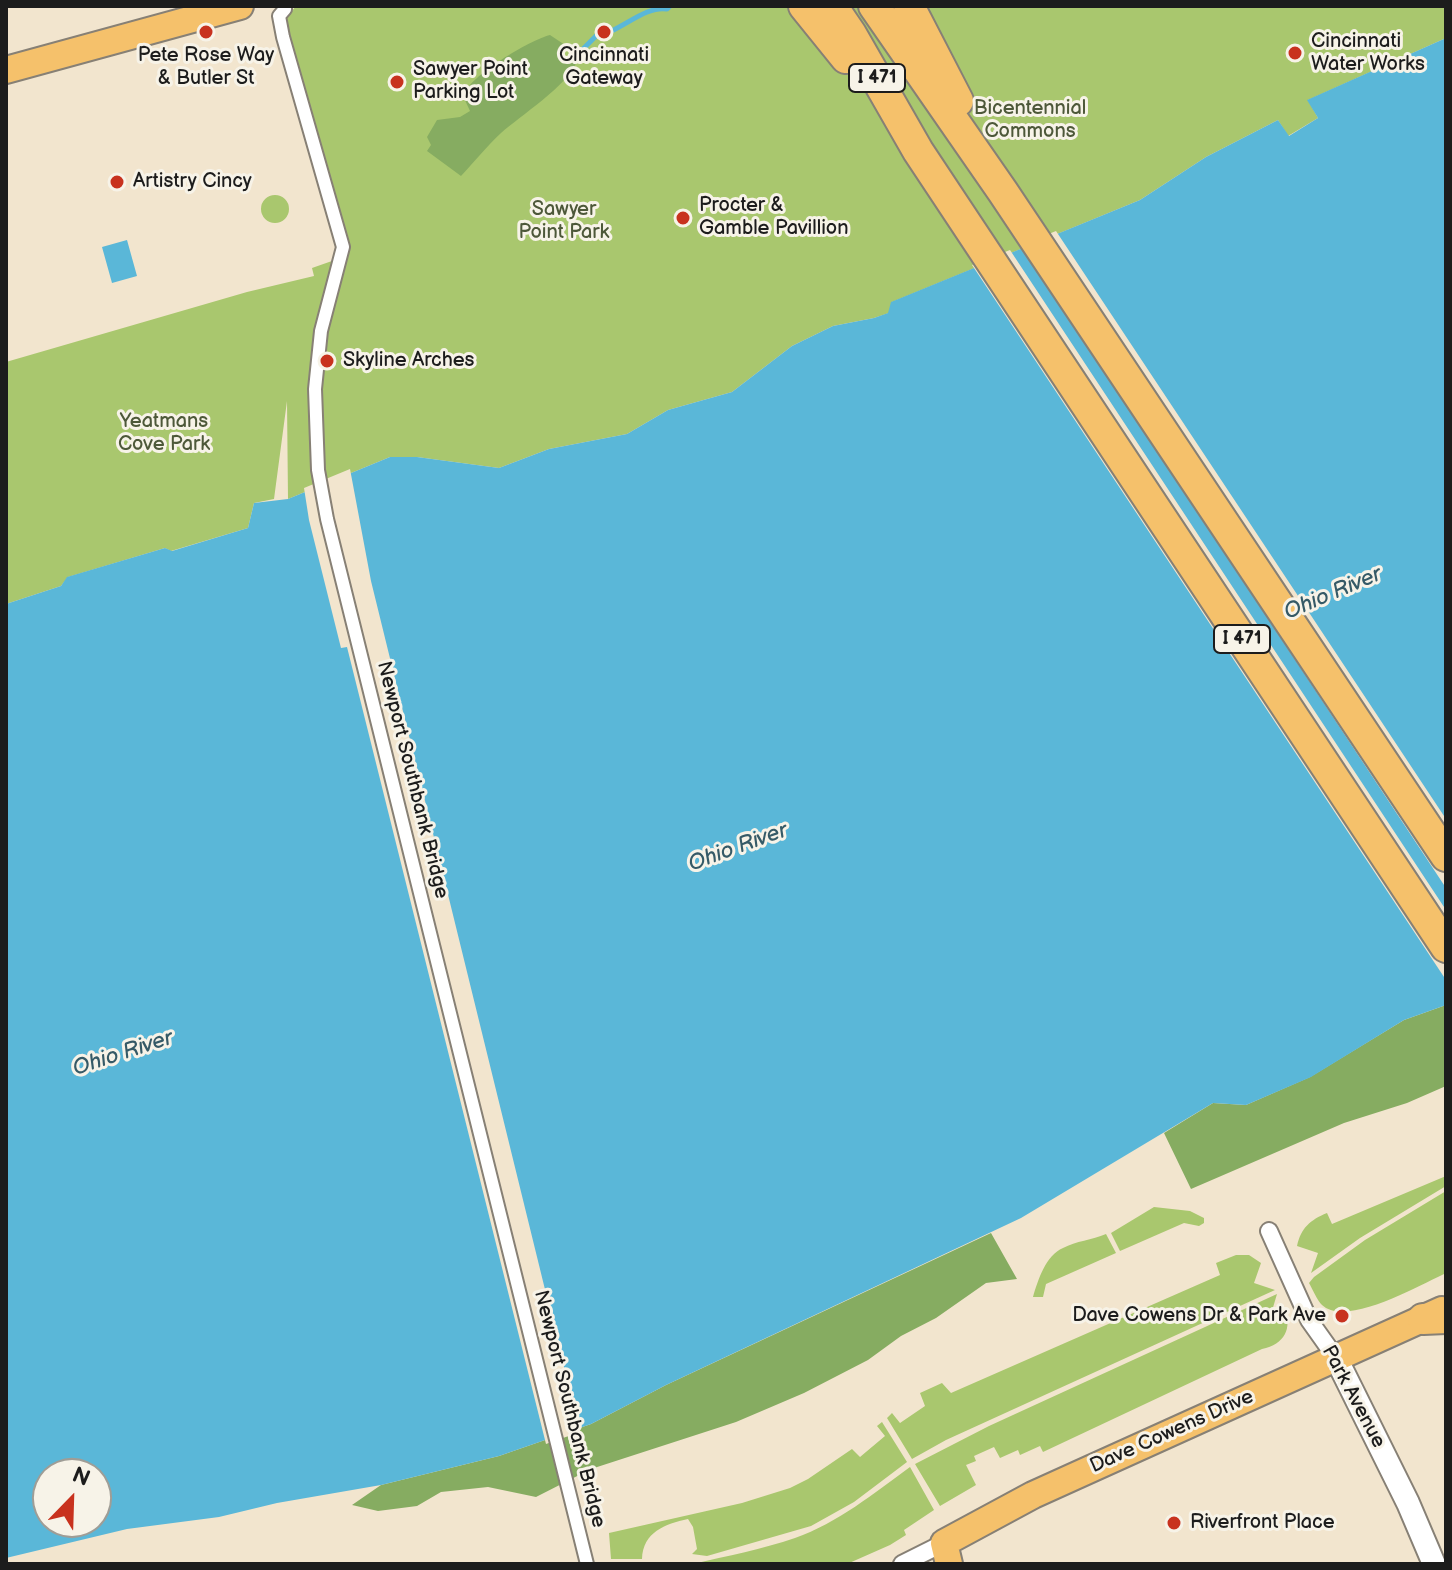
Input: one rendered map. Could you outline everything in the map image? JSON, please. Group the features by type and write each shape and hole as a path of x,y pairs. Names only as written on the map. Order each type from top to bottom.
{"highway":[{"path":"804,6 918,151"},
{"name":"I 471","path":"832,6 918,151 1446,947"},
{"name":"I 471","path":"874,6 1003,192 1446,856"},
{"path":"909,6 1003,192"}],"main road":[{"path":"6,70 240,6"},
{"name":"Dave Cowens Drive","path":"947,1553 1033,1495 1438,1315"}],"street":[{"name":"Newport Southbank Bridge","path":"284,6 279,16 343,247 321,331 315,389 318,470 327,519 587,1564"},
{"name":"Park Avenue","path":"1269,1231 1309,1320 1336,1358 1436,1564"},
{"name":"Dave Cowens Drive","path":"902,1564 947,1553"},
{"path":"1436,1564 1446,1560"}],"green space":[{"name":"Sawyer Point Park","path":"296,6 1446,6 1446,38 1308,100 1318,118 1288,136 1278,120 1206,157 1140,200 892,302 889,313 833,326 792,346 732,392 668,410 627,434 549,449 499,468 417,457 390,457 288,499 287,401 274,499 254,503 248,528 171,551 165,548 68,577 61,586 6,604 6,362 247,292 314,276 312,268 349,255 280,26"},
{"path":"550,35 565,45 564,55 576,63 564,81 501,133 461,176 427,151 431,145 427,137 437,120 460,117 470,111 463,96 476,79 515,51"},
{"path":"275,195 285,199 289,209 285,219 275,223 265,219 261,209 265,199"},
{"path":"1446,1005 1446,1086 1407,1103 1344,1123 1191,1189 1164,1133 1213,1103 1246,1105 1310,1077 1404,1020"},
{"path":"1446,1176 1446,1186 1360,1238 1311,1273 1318,1253 1297,1246 1301,1234 1311,1222 1327,1213 1332,1224"},
{"path":"1446,1191 1446,1273 1365,1308 1333,1311 1322,1305 1309,1283 1314,1277 1365,1240"},
{"path":"1154,1207 1190,1211 1204,1218 1204,1223 1199,1226 1184,1223 1120,1251 1111,1233"},
{"path":"991,1233 1017,1279 986,1283 868,1360 804,1393 736,1422 591,1469 536,1497 488,1487 441,1492 417,1506 378,1511 352,1505 381,1485 499,1456 591,1424 666,1385"},
{"path":"1106,1234 1116,1253 1046,1284 1043,1297 1033,1297 1044,1269 1057,1251"},
{"path":"1236,1255 1249,1255 1261,1263 1254,1283 1275,1290 946,1440 912,1459 887,1418 892,1413 900,1423 925,1406 920,1393 942,1383 951,1393 1220,1275 1216,1263"},
{"path":"1277,1294 1269,1321 1285,1308 1288,1323 1285,1334 1270,1347 1043,1452 1040,1446 1020,1455 1018,1450 1000,1458 994,1447 974,1456 976,1461 966,1465 976,1485 940,1506 915,1464 989,1426"},
{"path":"882,1422 907,1462 854,1502 811,1526 707,1556 692,1554 697,1549 693,1527 688,1519 664,1527 651,1536 646,1542 642,1559 611,1559 609,1533 742,1503 790,1488 852,1449 860,1457 885,1436 877,1426"},
{"path":"910,1467 934,1510 904,1530 906,1535 890,1545 847,1564 693,1564 770,1546 811,1532 855,1507"}],"water":[{"name":"Ohio River","path":"1446,38 1446,1005 1404,1020 1311,1077 1246,1105 1213,1103 1021,1218 666,1385 591,1424 499,1456 381,1485 277,1503 219,1517 112,1533 112,1458 32,1458 32,1538 89,1538 6,1558 6,604 61,586 67,577 248,528 254,503 288,499 390,457 417,457 499,468 549,449 627,434 668,410 732,392 792,346 833,326 888,313 891,302 1140,200 1206,157 1278,120 1289,136 1318,118 1307,100"},
{"path":"127,240 137,276 112,283 102,247"}],"pier":[{"path":"1056,231 1446,819 1446,888 1021,245"},
{"path":"1010,250 1446,910 1446,980 972,265"},
{"path":"350,469 371,581 580,1432 546,1444 347,647 341,648 309,520 304,488"}],"waterway":[{"path":"572,51 581,51 597,35 614,30 640,15 670,6"}],"place":[{"name":"Pete Rose Way & Butler St","path":"206,32"},
{"name":"Cincinnati Gateway","path":"604,32"},
{"name":"Cincinnati Water Works","path":"1295,53"},
{"name":"Sawyer Point Parking Lot","path":"397,82"},
{"name":"Artistry Cincy","path":"117,182"},
{"name":"Procter & Gamble Pavillion","path":"683,218"},
{"name":"Skyline Arches","path":"327,361"},
{"name":"Dave Cowens Dr & Park Ave","path":"1342,1316"},
{"name":"Riverfront Place","path":"1174,1523"}],"park label":[{"name":"Bicentennial Commons","path":"1030,120"},
{"name":"Yeatmans Cove Park","path":"164,434"}]}
